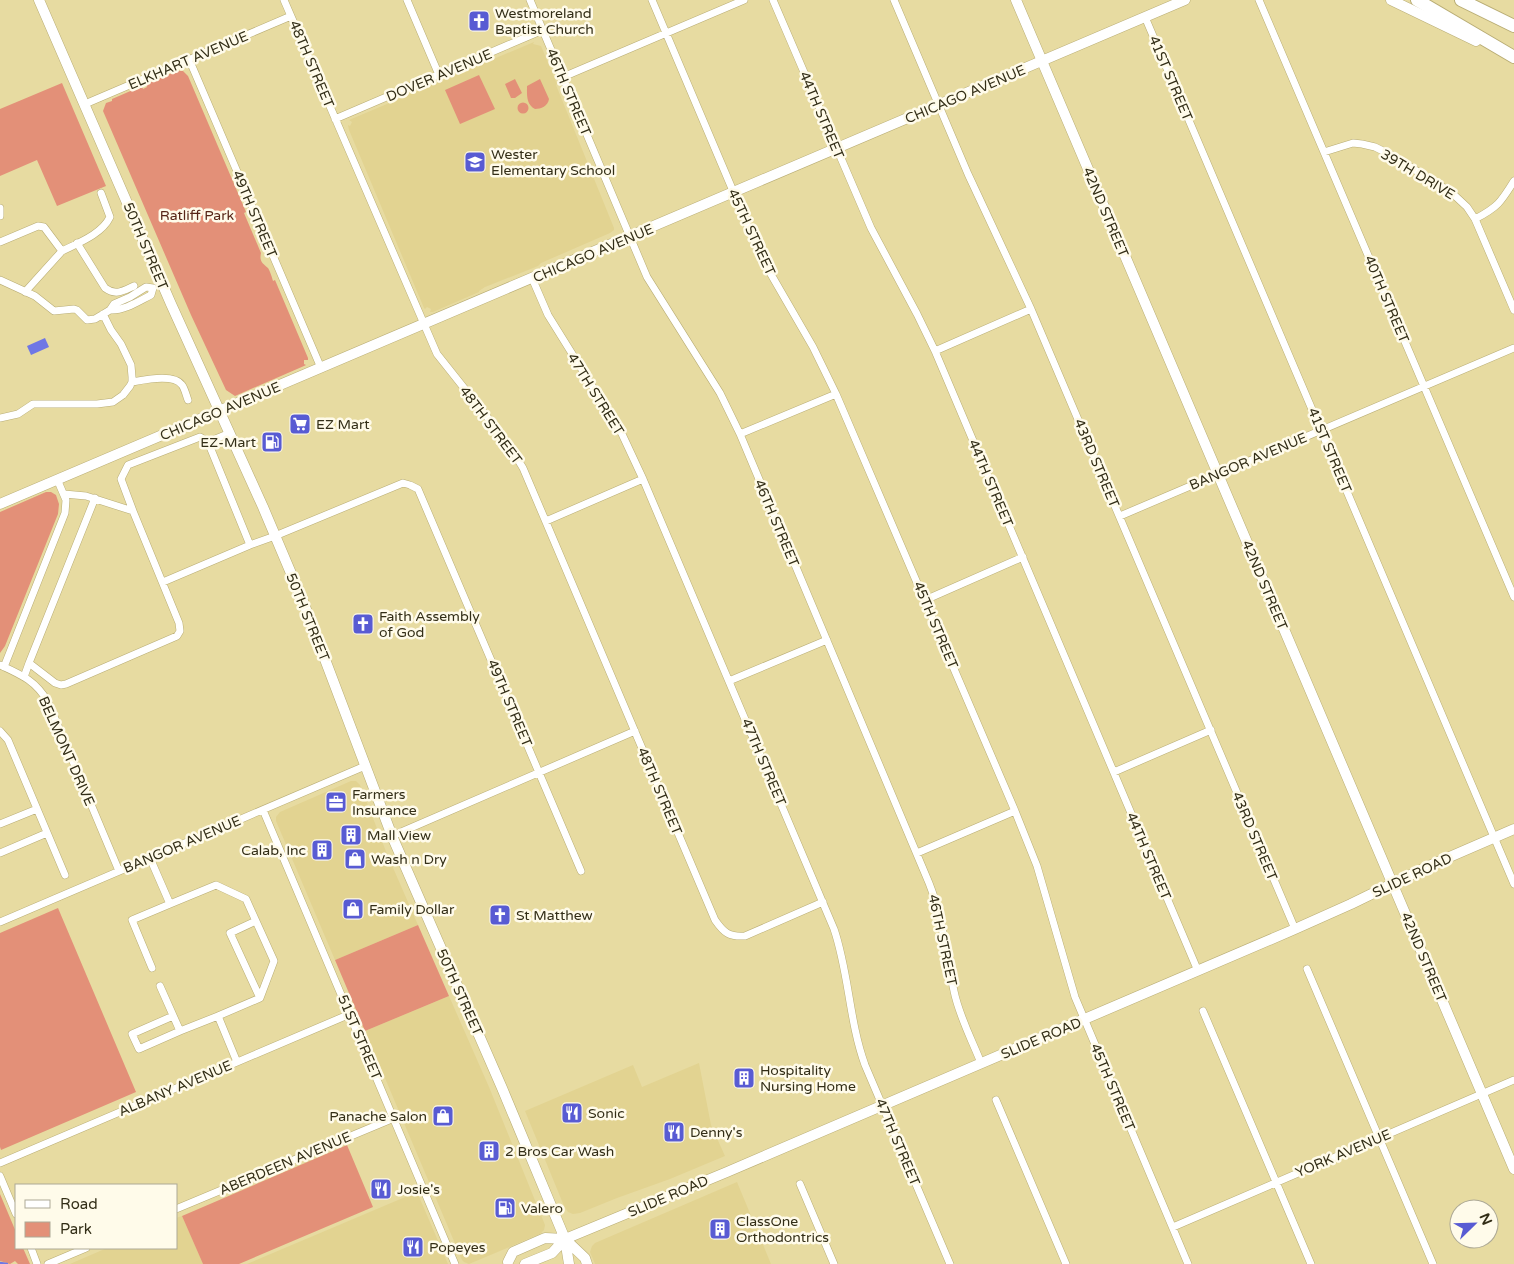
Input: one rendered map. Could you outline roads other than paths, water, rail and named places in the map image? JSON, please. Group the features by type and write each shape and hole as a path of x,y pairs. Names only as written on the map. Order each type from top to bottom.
{"highway":[{"path":"1417,0 1514,58"},
{"path":"1461,0 1514,26"}],"main road":[{"name":"50TH STREET","path":"39,0 302,600 392,836 502,1088 564,1239 569,1264"},
{"name":"42ND STREET","path":"1016,0 1514,1169"},
{"name":"CHICAGO AVENUE","path":"0,504 1185,0"},
{"path":"1391,0 1514,58"},
{"name":"SLIDE ROAD","path":"509,1263 513,1252 545,1238 564,1239 632,1212 1295,929 1431,865 1514,829"},
{"name":"50TH STREET","path":"564,1239 585,1258 587,1264"},
{"name":"SLIDE ROAD","path":"524,1264 552,1253 564,1239"}],"street":[{"name":"48TH STREET","path":"284,0 437,354 515,454 523,468 715,920 721,929 728,934 734,937 745,936 823,902"},
{"path":"407,0 439,75"},
{"name":"46TH STREET","path":"530,0 647,276 720,393 740,434 937,902 956,1000 981,1063"},
{"name":"45TH STREET","path":"652,0 761,257 813,347 836,394 1015,811 1037,866 1075,997 1188,1264"},
{"path":"562,77 744,0"},
{"name":"44TH STREET","path":"773,0 871,228 935,351 1198,971"},
{"name":"43RD STREET","path":"894,0 968,174 1031,309 1295,929"},
{"name":"40TH STREET","path":"1259,0 1514,597"},
{"name":"ELKHART AVENUE","path":"85,104 291,16"},
{"name":"41ST STREET","path":"1146,17 1514,884"},
{"name":"DOVER AVENUE","path":"335,119 543,30"},
{"name":"49TH STREET","path":"188,59 321,368"},
{"name":"39TH DRIVE","path":"1324,152 1353,144 1375,147 1452,193 1468,207 1475,219 1514,310"},
{"path":"1475,219 1489,212 1502,201 1514,181"},
{"path":"25,292 62,252 93,235 107,223 110,217 100,193"},
{"path":"0,208 0,216"},
{"path":"0,242 38,226 44,227 62,252"},
{"path":"77,243 105,288 111,292 118,293 134,286"},
{"name":"47TH STREET","path":"532,278 548,315 622,434 644,479 823,902 840,947 858,1045 865,1065 950,1264"},
{"path":"0,280 35,296 54,311 74,309 87,320 95,319 110,310 114,304 146,287 153,288 151,295 133,304 116,310 110,310"},
{"path":"935,351 1031,309"},
{"path":"0,418 18,414 33,404 97,404 113,402 123,395 132,382 131,365 103,314"},
{"name":"BANGOR AVENUE","path":"1120,516 1514,348"},
{"path":"132,382 164,378 176,380 182,384 188,400"},
{"path":"740,434 836,394"},
{"path":"208,442 230,433"},
{"path":"30,663 61,685 177,636 180,631 180,623 121,480 128,465 200,437 208,442 250,545"},
{"name":"BELMONT DRIVE","path":"57,479 66,500 65,513 2,666 35,683 42,691 119,871"},
{"path":"546,521 644,479"},
{"name":"49TH STREET","path":"275,536 403,483 418,489 581,871"},
{"path":"64,494 86,496 133,511"},
{"path":"24,677 94,498"},
{"path":"162,582 275,536"},
{"path":"925,600 1023,557"},
{"path":"729,681 827,640"},
{"path":"0,730 8,740 65,875"},
{"path":"1114,772 1211,730"},
{"path":"392,836 635,731"},
{"name":"BANGOR AVENUE","path":"0,922 365,766"},
{"path":"0,824 37,808"},
{"name":"51ST STREET","path":"263,810 455,1264"},
{"path":"917,853 1015,811"},
{"path":"0,853 47,832"},
{"path":"150,858 170,904"},
{"path":"152,968 132,920 216,885 246,899 274,961 260,998 139,1049 132,1034 173,1016"},
{"path":"256,921 230,933 260,998"},
{"path":"1307,968 1432,1264"},
{"path":"160,986 180,1032"},
{"path":"1203,1011 1311,1264"},
{"name":"ALBANY AVENUE","path":"0,1162 350,1014"},
{"path":"218,1016 237,1062"},
{"name":"YORK AVENUE","path":"1173,1227 1514,1080"},
{"path":"996,1100 1066,1264"},
{"name":"ABERDEEN AVENUE","path":"178,1208 394,1118"},
{"path":"0,1176 15,1212"},
{"path":"800,1184 834,1264"},
{"path":"30,1249 38,1264"},
{"path":"48,1264 84,1249"}],"waterway":[{"path":"0,1263 7,1264"}],"place":[{"name":"Westmoreland Baptist Church","path":"479,21"},
{"name":"Wester Elementary School","path":"475,162"},
{"name":"EZ Mart","path":"300,424"},
{"name":"EZ-Mart","path":"272,442"},
{"name":"Faith Assembly of God","path":"363,624"},
{"name":"Farmers Insurance","path":"336,802"},
{"name":"Mall View","path":"351,835"},
{"name":"Calab, Inc","path":"322,850"},
{"name":"Wash n Dry","path":"355,859"},
{"name":"Family Dollar","path":"353,909"},
{"name":"St Matthew","path":"500,915"},
{"name":"Hospitality Nursing Home","path":"744,1078"},
{"name":"Sonic","path":"572,1113"},
{"name":"Panache Salon","path":"443,1116"},
{"name":"Denny's","path":"674,1132"},
{"name":"2 Bros Car Wash","path":"489,1151"},
{"name":"Josie's","path":"381,1189"},
{"name":"Valero","path":"505,1208"},
{"name":"ClassOne Orthodontrics","path":"720,1229"},
{"name":"Popeyes","path":"413,1247"}],"park label":[{"name":"Ratliff Park","path":"197,215"}]}
